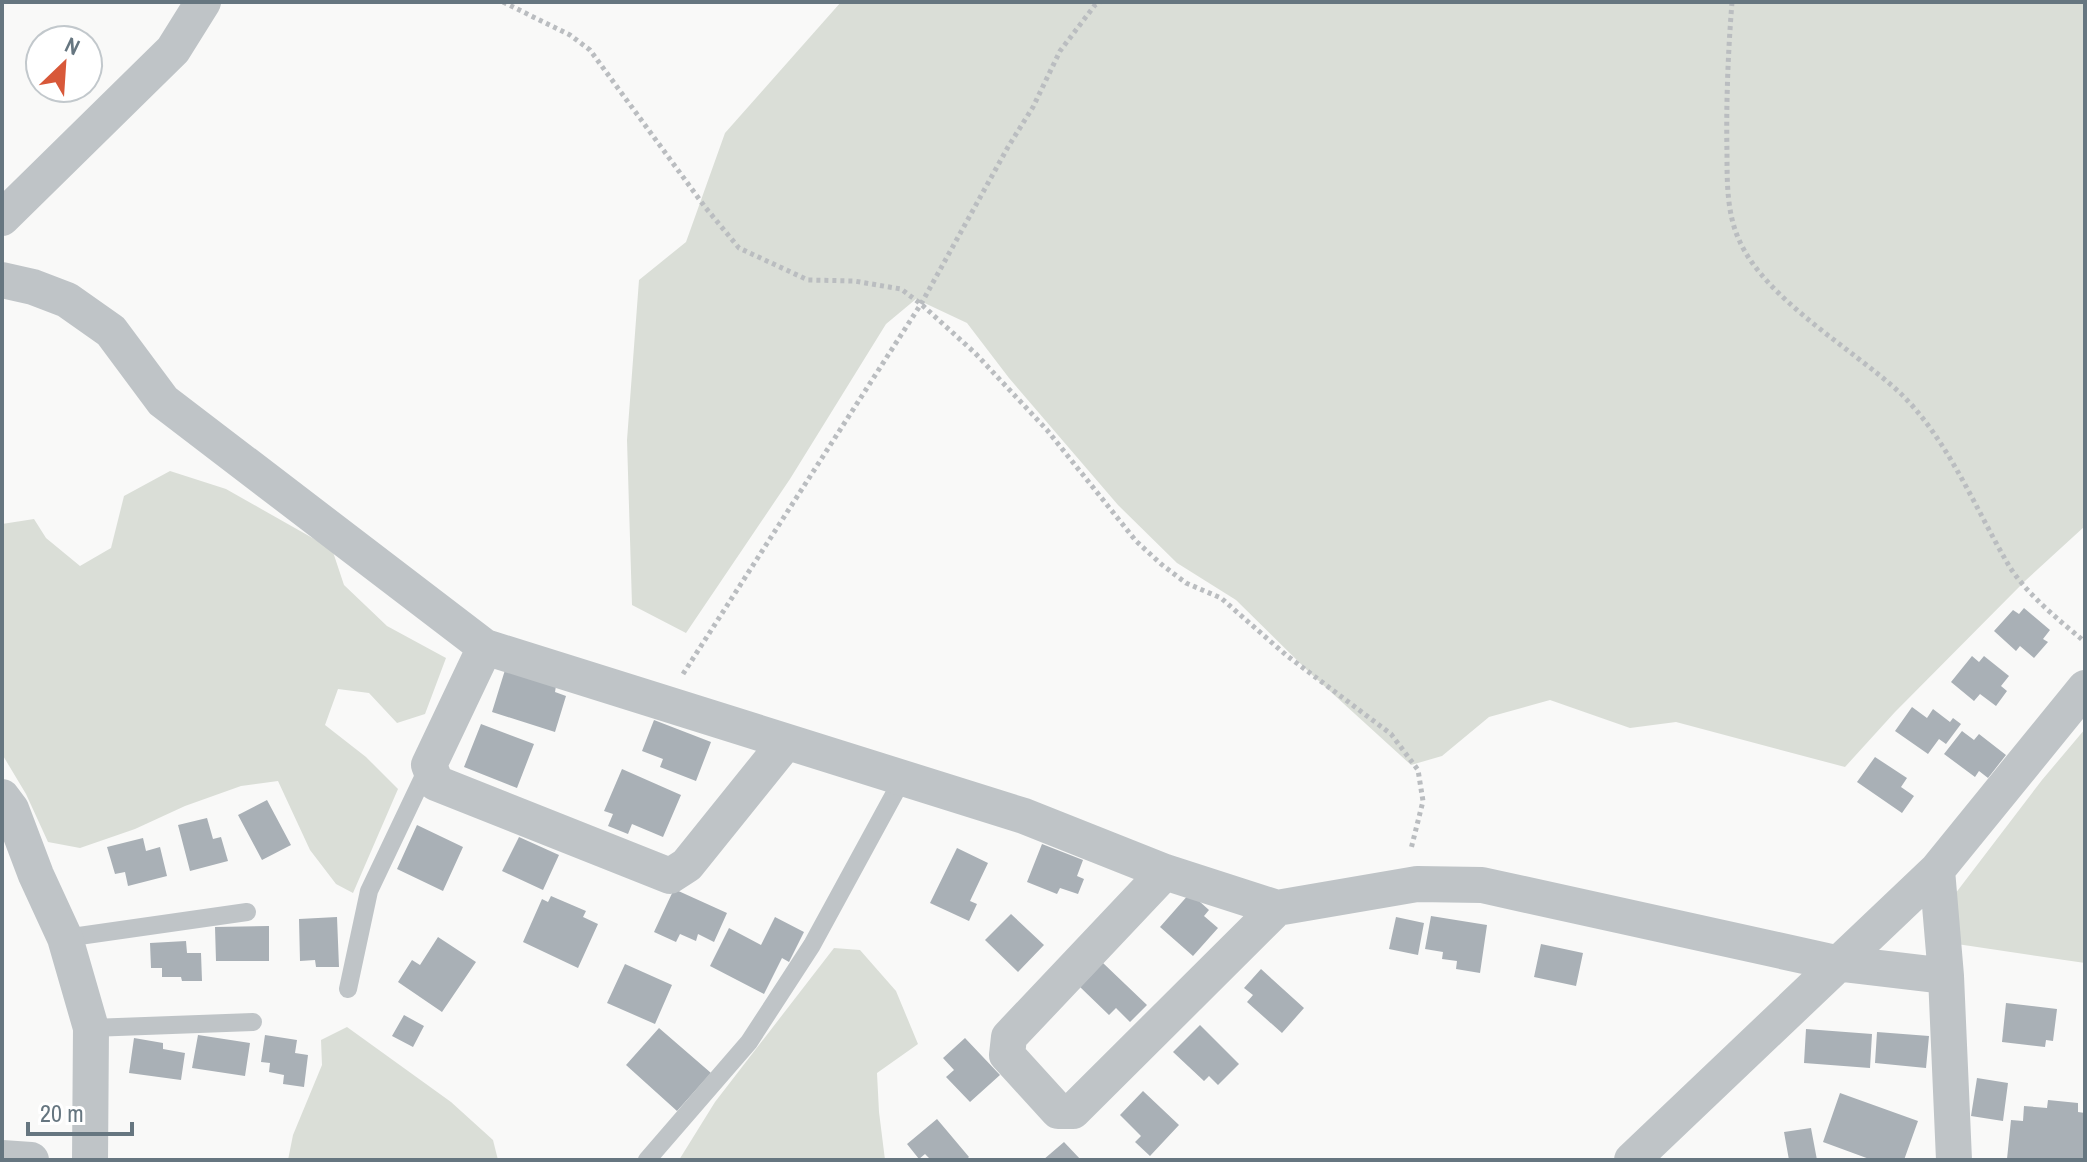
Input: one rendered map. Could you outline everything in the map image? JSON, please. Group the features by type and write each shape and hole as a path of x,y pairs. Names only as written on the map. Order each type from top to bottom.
{"street":[{"path":"2,218 173,50 203,2"},
{"path":"2,280 33,287 67,300 111,331 163,401 485,647 1024,816 1165,872 1277,908 1417,884 1482,885 1836,963 1946,976"},
{"path":"485,647 429,765 436,783 670,876 687,865 786,742"},
{"path":"1632,1160 1937,870 2085,688"},
{"path":"2,797 11,809 36,875 65,938 91,1028 90,1160"},
{"path":"1937,870 1946,976 1954,1160"},
{"path":"1165,872 1009,1037 1007,1055 1058,1111 1073,1111 1277,908"},
{"path":"2,1158 31,1160"}],"lane":[{"path":"348,989 369,891 429,765"},
{"path":"647,1160 749,1042 812,945 903,778"},
{"path":"65,938 247,912"},
{"path":"91,1028 253,1022"}],"path":[{"path":"503,2 570,35 590,50 705,207 739,248 808,280 854,281 901,289 975,353 1047,430 1136,541 1152,556 1186,583 1221,598 1286,655 1391,734 1418,770 1423,801 1400,887"},
{"path":"666,702 921,304 1033,107 1060,51 1100,2"},
{"path":"1732,2 1726,91 1727,162 1730,214 1741,244 1765,278 1898,392 1931,430 1983,514 2010,567 2053,615 2085,642"}],"shaded area":[{"path":"841,2 2085,2 2085,526 2025,581 1845,767 1676,722 1630,728 1550,700 1489,717 1442,756 1411,765 1236,600 1177,563 1118,505 1009,378 967,323 916,299 886,324 790,479 686,633 632,605 627,440 639,280 686,242 725,133"},
{"path":"170,471 226,489 332,549 344,585 387,626 446,658 425,714 397,723 369,693 338,689 325,725 366,757 398,789 353,893 336,884 310,850 278,781 241,786 80,848 48,842 26,794 2,754 2,524 34,519 46,538 80,566 111,548 124,496"},
{"path":"2085,729 2085,963 1957,944 1955,894"},
{"path":"834,948 860,950 896,991 918,1044 877,1073 885,1160 679,1160 715,1102"},
{"path":"347,1027 451,1102 493,1140 498,1160 288,1160 293,1135 322,1065 321,1040"}],"building":[{"path":"2024,608 2050,630 2043,639 2048,642 2034,658 2020,646 2016,651 1994,631 2013,610 2019,614"},
{"path":"1972,656 1979,662 1984,656 2009,676 2001,686 2007,691 1996,706 1980,694 1974,701 1951,682"},
{"path":"505,670 556,686 555,692 566,696 555,732 492,712"},
{"path":"1912,707 1927,718 1933,709 1950,722 1953,718 1961,724 1946,744 1939,739 1928,754 1895,731"},
{"path":"654,720 711,742 696,781 660,767 663,759 642,751"},
{"path":"481,724 534,744 517,788 464,767"},
{"path":"1962,731 1974,740 1979,734 2006,755 1988,778 1979,771 1975,777 1944,754"},
{"path":"1875,757 1907,778 1901,787 1914,796 1902,813 1857,782"},
{"path":"622,769 681,795 663,837 632,824 628,834 608,826 613,814 604,811"},
{"path":"267,800 291,845 262,860 238,815"},
{"path":"207,818 213,839 221,837 228,861 190,871 178,825"},
{"path":"417,825 463,847 443,891 397,869"},
{"path":"519,837 559,855 543,890 502,871"},
{"path":"143,838 146,851 160,847 167,876 128,886 125,872 115,874 107,847"},
{"path":"1042,844 1083,860 1077,876 1084,879 1078,894 1060,888 1057,894 1027,882"},
{"path":"957,848 988,863 970,901 977,904 969,921 930,903"},
{"path":"674,889 727,913 714,942 698,934 696,941 680,934 676,942 654,932"},
{"path":"1190,893 1209,910 1204,916 1218,928 1193,956 1160,927"},
{"path":"551,896 586,911 583,917 598,924 578,968 523,942 542,899 548,902"},
{"path":"1011,914 1044,945 1018,972 985,940"},
{"path":"1431,916 1487,925 1480,973 1456,969 1457,961 1442,959 1443,952 1425,949"},
{"path":"337,917 339,967 316,967 315,960 300,961 299,919"},
{"path":"775,917 804,932 789,962 782,958 764,994 710,966 729,928 761,945"},
{"path":"1396,917 1424,923 1418,955 1389,949"},
{"path":"269,926 269,961 216,961 215,927"},
{"path":"438,937 476,962 442,1012 398,982 412,960 420,965"},
{"path":"186,941 187,953 201,953 202,981 162,977 162,968 151,968 150,943"},
{"path":"1541,944 1583,953 1576,986 1534,977"},
{"path":"1103,963 1147,1005 1130,1022 1116,1008 1109,1015 1080,987"},
{"path":"625,964 672,985 655,1024 607,1003"},
{"path":"1261,969 1304,1008 1282,1033 1247,1002 1253,995 1244,988"},
{"path":"2006,1003 2057,1009 2053,1041 2046,1040 2045,1047 2002,1042"},
{"path":"404,1015 424,1026 413,1047 392,1036"},
{"path":"1200,1025 1239,1064 1218,1085 1209,1076 1204,1081 1173,1052"},
{"path":"659,1028 711,1073 677,1111 626,1065"},
{"path":"1806,1029 1872,1034 1870,1068 1804,1063"},
{"path":"1877,1032 1929,1036 1926,1068 1875,1063"},
{"path":"198,1035 250,1043 245,1076 192,1068"},
{"path":"265,1035 297,1040 295,1053 308,1055 304,1087 283,1084 284,1075 269,1072 270,1063 261,1062"},
{"path":"134,1038 163,1043 163,1049 185,1053 181,1080 129,1073"},
{"path":"965,1038 1000,1075 970,1102 946,1077 954,1070 943,1058"},
{"path":"1977,1078 2008,1083 2003,1121 1971,1116"},
{"path":"1143,1091 1179,1125 1150,1156 1135,1142 1141,1136 1120,1115"},
{"path":"1840,1093 1918,1121 1904,1160 1872,1160 1823,1142"},
{"path":"2048,1100 2078,1103 2078,1112 2085,1113 2085,1160 2007,1159 2011,1120 2023,1121 2024,1106 2047,1108"},
{"path":"937,1119 969,1157 966,1160 931,1160 925,1154 919,1159 907,1144"},
{"path":"1811,1128 1817,1160 1789,1160 1784,1132"},
{"path":"1064,1142 1081,1160 1043,1160"}]}
